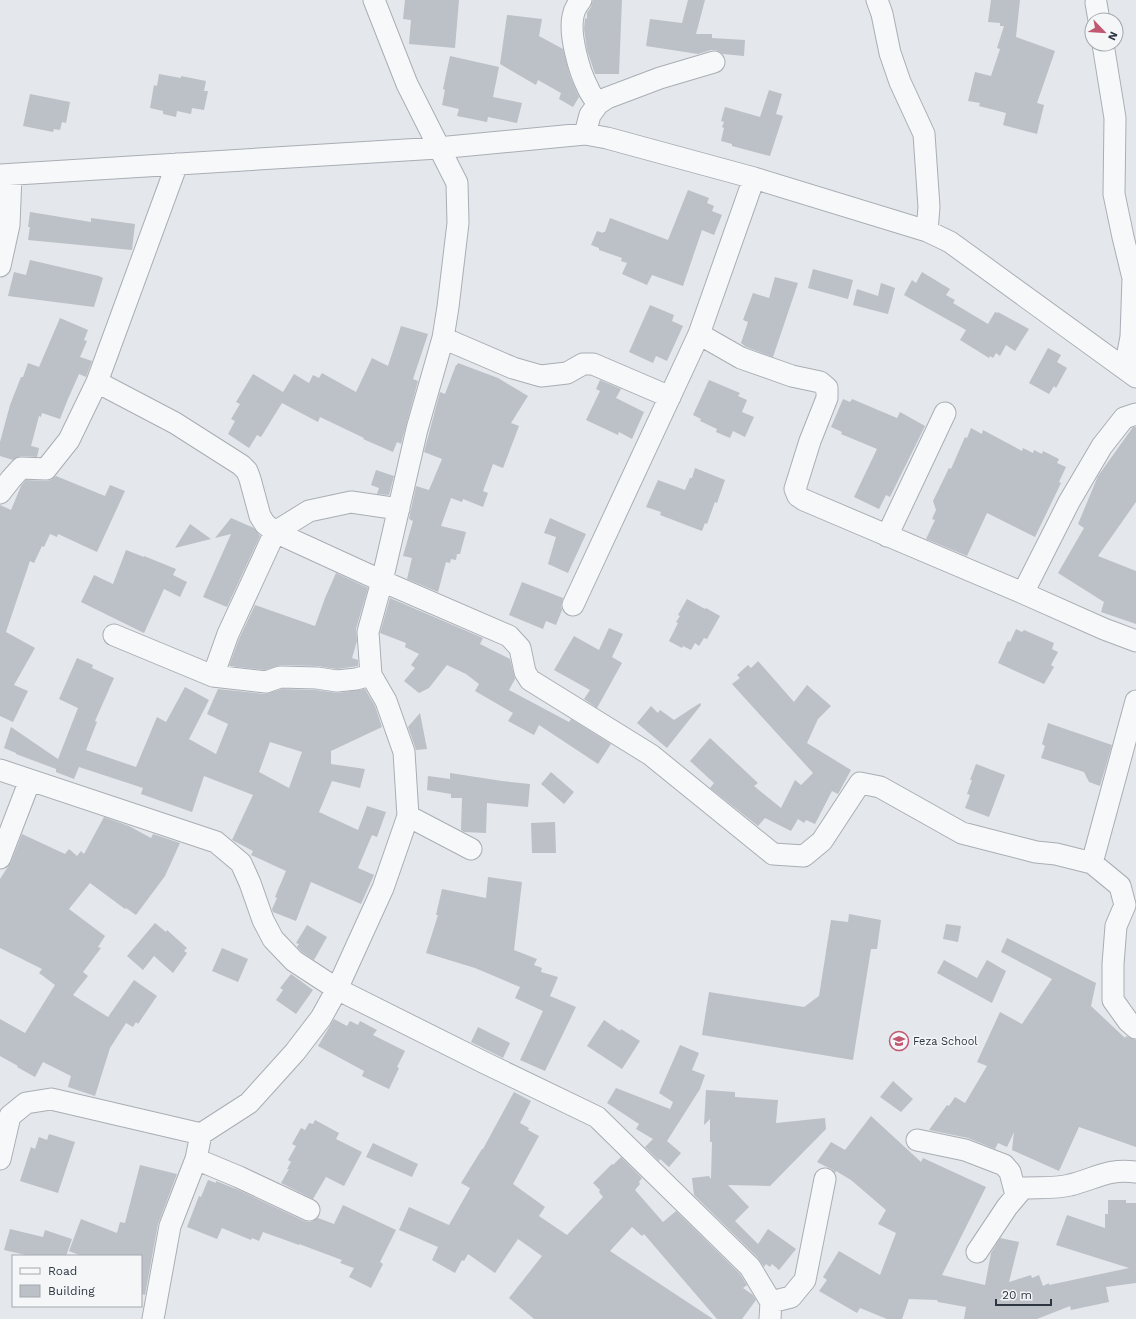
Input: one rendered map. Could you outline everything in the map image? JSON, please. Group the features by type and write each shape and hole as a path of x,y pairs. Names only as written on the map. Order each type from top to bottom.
{"street":[{"path":"153,1319 170,1226 196,1159 201,1134 249,1102 295,1052 321,1018 338,989 383,888 408,816 404,752 386,701 371,675 368,632 382,581 417,429 443,338 458,223 457,184 407,84 374,0"},
{"path":"581,0 572,16 573,37 578,63 588,89 598,104"},
{"path":"877,0 882,14 892,60 900,82 924,134 929,207 927,231"},
{"path":"1104,52 1115,118 1114,194 1133,278 1130,372"},
{"path":"585,134 590,115 598,104 606,98 660,78 714,62"},
{"path":"0,266 9,225 6,175 438,148 585,134 607,138 754,178 927,231 950,242 1130,372"},
{"path":"0,493 21,468 46,470 69,440 97,382 177,164"},
{"path":"573,605 699,334 754,178"},
{"path":"699,334 741,358 792,376 820,382 827,388 827,398 810,441 795,489 798,496 887,536 1023,593 1104,630 1136,641"},
{"path":"443,338 513,368 541,376 567,373 583,364 593,364 670,397"},
{"path":"97,382 175,422 241,465 247,471 250,478 260,516 265,524 275,532 382,581 509,636 520,648 525,672 530,680 651,755 773,854 804,856 822,841 860,783 880,787 962,833 1036,852 1056,854 1092,863 1120,886 1125,905 1116,926 1113,964 1113,1000 1128,1021 1136,1028"},
{"path":"887,536 945,413"},
{"path":"1023,593 1069,502 1102,446 1124,418 1136,414"},
{"path":"213,676 228,634 275,532 309,511 351,502 399,509"},
{"path":"114,635 213,676 266,682 280,676 317,678 337,681 356,679 371,675"},
{"path":"1092,863 1136,701"},
{"path":"0,770 216,842 241,863 250,883 262,920 273,939 294,961 338,989 482,1062 597,1117 750,1268 771,1310 791,1297 804,1280 825,1180"},
{"path":"0,858 30,780"},
{"path":"408,816 471,849"},
{"path":"0,1159 10,1116 26,1103 51,1099 201,1134"},
{"path":"917,1140 965,1150 1004,1165 1010,1172 1016,1196"},
{"path":"196,1159 309,1210"},
{"path":"977,1252 1023,1188 1051,1188 1069,1185 1103,1173 1123,1170 1136,1172"}],"building":[{"path":"405,0 459,0 455,48 409,44 411,20 403,19"},
{"path":"593,0 622,0 619,74 595,74 587,50 584,29 585,18 587,19 587,13"},
{"path":"688,0 705,0 696,34 712,34 712,38 745,40 744,56 723,54 716,50 698,54 646,46 650,19 682,23"},
{"path":"991,0 1020,0 1016,37 1055,51 1037,103 1044,105 1037,134 1003,125 1006,113 979,106 980,103 968,101 975,72 991,76 1000,49 997,48 1004,26 1000,26 1000,23 988,22"},
{"path":"507,15 542,19 539,36 563,49 570,76 579,97 573,107 559,99 561,93 538,80 536,85 500,64"},
{"path":"450,56 499,67 493,97 522,103 517,123 488,117 487,122 457,116 459,109 442,105 445,90 443,89"},
{"path":"159,74 181,78 181,76 206,81 204,91 208,91 204,110 192,108 191,114 177,111 176,117 163,114 163,111 150,108 154,85 157,86"},
{"path":"769,90 782,94 776,114 783,116 770,156 732,146 732,144 721,141 724,122 721,121 725,107 760,117"},
{"path":"30,94 70,102 66,123 62,122 60,130 54,129 53,132 23,126"},
{"path":"688,190 709,198 707,203 714,206 712,211 722,215 714,235 702,230 683,286 652,275 647,285 622,274 627,263 621,261 622,258 599,250 599,248 591,245 597,231 603,233 605,232 610,218 668,240"},
{"path":"30,212 91,222 91,218 135,224 132,250 28,240"},
{"path":"30,260 103,278 94,307 8,296 14,272 26,275"},
{"path":"813,269 853,280 848,299 808,288"},
{"path":"922,272 950,289 946,295 955,300 953,303 988,324 995,312 998,312 1029,329 1015,351 1006,345 1000,356 996,353 993,358 990,356 989,358 960,340 966,330 904,295 912,280 916,283"},
{"path":"775,277 798,283 773,357 746,347 741,343 748,322 743,320 753,293 769,298"},
{"path":"881,283 895,288 888,314 853,305 857,289 878,296"},
{"path":"650,305 674,315 672,321 683,326 667,361 656,356 653,363 629,352"},
{"path":"60,318 88,330 84,340 87,341 80,357 92,361 86,377 79,374 60,419 42,413 41,417 39,416 31,446 39,448 37,457 21,456 13,460 0,456 0,442 10,405 21,377 23,377 28,363 39,367"},
{"path":"401,326 428,334 413,379 418,381 401,444 397,442 393,452 363,439 364,438 320,417 318,422 282,403 261,437 257,435 249,448 228,434 235,421 231,419 240,404 236,402 253,374 283,392 294,374 309,383 313,375 319,378 322,373 356,392 372,358 388,366"},
{"path":"1048,348 1061,355 1057,362 1067,368 1056,388 1054,386 1049,394 1029,383"},
{"path":"458,363 498,378 528,396 511,423 519,426 503,468 493,464 483,491 488,493 483,507 463,499 462,502 451,498 441,526 466,532 460,554 457,554 456,560 451,559 450,563 446,562 438,592 407,579 412,558 403,556 413,521 409,519 416,486 429,490 442,459 424,452 440,392 445,394"},
{"path":"600,380 621,389 616,398 644,412 632,439 619,432 618,435 586,420 600,391 596,389"},
{"path":"709,380 740,393 738,396 747,400 742,412 754,417 745,437 733,431 730,438 716,432 717,429 700,421 701,419 693,415"},
{"path":"843,399 850,402 852,399 897,418 900,412 925,426 890,497 886,495 879,509 854,497 877,449 841,434 842,432 831,427"},
{"path":"1133,427 1136,427 1136,502 1098,556 1136,571 1136,624 1101,612 1104,602 1058,573 1084,528 1078,524 1098,476"},
{"path":"971,428 982,434 983,430 1022,451 1023,448 1033,453 1034,450 1042,454 1043,451 1059,459 1057,463 1066,467 1059,482 1061,483 1035,537 987,513 967,556 926,539 935,520 932,519 936,510 933,501"},
{"path":"695,468 725,480 717,503 715,502 707,524 705,523 702,531 660,515 661,512 646,507 658,480 685,490 690,478 692,478"},
{"path":"376,470 394,476 389,495 377,494 379,488 371,485"},
{"path":"56,476 105,496 110,485 125,491 97,552 58,534 57,537 50,534 44,547 42,546 34,563 30,561 6,632 35,648 14,685 28,691 13,722 0,716 0,505 11,510 21,486 26,480 46,481 51,480"},
{"path":"231,518 254,528 260,536 227,607 203,597 231,534 215,538"},
{"path":"550,518 586,534 568,573 548,564 556,537 544,533"},
{"path":"190,524 211,539 175,548"},
{"path":"126,550 176,569 173,575 187,582 180,597 164,589 144,633 81,602 94,575 113,584"},
{"path":"336,573 368,588 356,629 357,641 352,658 358,660 358,666 337,669 317,666 280,665 265,670 229,666 239,639 255,605 315,626"},
{"path":"522,582 563,598 561,606 562,610 556,625 546,621 543,629 509,615"},
{"path":"390,598 483,638 480,644 510,659 515,679 509,690 569,722 571,719 611,744 598,764 539,725 534,735 508,721 513,713 475,691 479,684 466,674 447,665 429,688 419,693 404,681 415,668 411,665 419,654 405,647 406,643 380,633"},
{"path":"687,599 720,616 707,639 704,638 699,646 695,643 691,650 683,646 682,648 669,641 678,623 676,622 680,616 678,615"},
{"path":"609,628 623,634 612,657 622,663 597,708 584,699 590,690 554,670 574,636 599,650"},
{"path":"1016,629 1022,632 1024,630 1054,643 1052,649 1058,652 1051,665 1054,667 1044,684 998,663 1008,641 1010,642"},
{"path":"77,658 93,665 92,668 114,678 95,721 97,722 86,750 136,767 157,717 166,722 185,687 209,700 189,739 216,754 228,724 207,714 218,689 265,694 282,689 316,690 338,693 365,689 375,706 382,727 331,751 331,764 365,769 360,788 332,781 319,812 358,830 367,806 386,812 377,837 372,835 358,868 374,875 361,904 311,882 296,921 273,912 272,909 277,898 275,897 286,871 251,855 253,851 232,840 253,795 204,776 192,812 141,794 143,788 79,767 74,779 56,772 56,769 4,748 11,727 58,759 78,708 59,699","holes":["270,742 302,752 289,788 259,772"]},
{"path":"758,661 794,702 807,685 831,706 818,719 807,743 851,770 838,794 832,791 815,824 806,820 804,823 798,819 791,831 765,818 758,826 710,788 714,783 690,761 710,738 758,783 754,786 781,808 795,780 801,785 813,773 732,684 740,678 737,675 748,665 751,668"},
{"path":"700,703 701,705 667,748 637,723 651,706 658,713 660,710 674,720"},
{"path":"420,713 427,749 416,750 408,727"},
{"path":"1048,723 1112,745 1100,786 1089,782 1084,772 1041,758 1045,746 1042,744"},
{"path":"976,764 1005,775 989,817 965,808 970,795 967,794 972,780 970,780"},
{"path":"551,772 574,792 564,804 541,784"},
{"path":"450,773 530,784 528,807 487,803 486,833 464,832 461,830 462,798 451,798 451,794 427,790 428,776 450,779"},
{"path":"104,817 129,826 151,838 153,834 180,843 165,876 136,915 126,908 125,909 90,883 69,909 105,936 98,947 101,948 83,972 88,976 73,995 108,1017 134,980 157,996 138,1024 136,1022 133,1027 126,1023 110,1048 95,1096 68,1087 71,1076 43,1062 35,1077 0,1056 0,1019 25,1033 55,985 39,973 42,969 0,948 0,879 11,862 22,834 65,854 69,849 77,856 81,851 84,854"},
{"path":"555,822 556,853 532,853 531,823"},
{"path":"488,877 522,882 514,950 537,959 534,965 542,968 541,972 558,977 550,996 576,1007 545,1071 520,1060 543,1011 515,998 520,987 475,968 426,953 438,915 436,915 442,889 486,898"},
{"path":"849,914 881,920 877,949 871,949 853,1060 702,1035 709,992 804,1007 819,996 831,920 848,922"},
{"path":"155,923 166,932 167,930 187,948 184,951 187,953 173,973 154,956 143,970 127,956"},
{"path":"946,924 961,926 958,942 943,939"},
{"path":"307,925 327,937 314,960 302,952 297,947 299,944 296,943"},
{"path":"1007,938 1096,983 1091,1006 1125,1038 1126,1036 1136,1040 1136,1147 1079,1127 1059,1171 1012,1150 1014,1132 1007,1147 998,1143 995,1149 968,1138 929,1130 947,1105 949,1106 955,1097 965,1103 987,1066 977,1062 1000,1012 1022,1024 1052,979 1001,952"},
{"path":"222,948 248,959 238,982 212,971"},
{"path":"944,960 977,978 987,960 1006,971 992,1003 937,973"},
{"path":"291,974 313,990 296,1014 276,1000 283,990 280,988"},
{"path":"334,1019 347,1026 350,1021 358,1025 360,1021 377,1030 373,1035 405,1051 389,1089 362,1076 364,1071 318,1046"},
{"path":"604,1020 620,1031 621,1029 640,1041 622,1069 587,1046"},
{"path":"478,1027 510,1043 503,1058 471,1042"},
{"path":"680,1045 699,1053 692,1070 705,1075 700,1089 667,1141 681,1153 669,1167 660,1159 659,1161 645,1147 653,1139 636,1129 639,1124 607,1103 616,1088 670,1109 673,1102 659,1093"},
{"path":"893,1081 913,1099 901,1112 880,1097"},
{"path":"706,1090 735,1092 735,1097 778,1100 776,1123 825,1118 826,1129 770,1186 728,1185 749,1207 735,1221 758,1244 768,1229 796,1249 779,1270 772,1264 770,1267 766,1264 764,1267 758,1258 694,1195 692,1178 709,1176 711,1179 712,1142 710,1142 710,1119 704,1125"},
{"path":"514,1092 531,1101 520,1123 529,1128 528,1130 539,1136 513,1184 545,1207 539,1216 567,1235 603,1197 599,1192 600,1190 593,1183 621,1157 642,1178 639,1182 640,1184 635,1190 663,1222 676,1211 740,1274 747,1285 743,1288 753,1295 756,1300 742,1319 717,1319 644,1234 642,1236 632,1227 610,1251 713,1319 534,1319 509,1298 542,1256 518,1239 495,1273 468,1254 464,1261 462,1260 455,1273 432,1260 438,1247 399,1230 409,1207 449,1225 470,1188 461,1183 483,1149"},
{"path":"871,1116 921,1162 923,1158 986,1187 942,1275 985,1285 991,1253 1000,1238 1019,1242 1009,1282 1031,1275 1032,1278 1039,1275 1043,1286 1049,1283 1049,1285 1129,1268 1056,1245 1067,1215 1105,1228 1105,1214 1108,1214 1108,1200 1126,1200 1126,1203 1136,1203 1136,1283 1106,1287 1109,1302 1071,1310 1070,1306 1037,1319 964,1319 966,1307 938,1302 937,1300 909,1299 902,1319 887,1319 860,1308 857,1313 819,1291 827,1280 823,1277 839,1251 880,1275 896,1233 878,1224 886,1210 851,1180 836,1171 835,1173 833,1170 817,1162 831,1142 845,1150"},
{"path":"315,1120 339,1133 336,1139 362,1152 344,1186 326,1177 313,1199 281,1183 289,1169 287,1169 291,1162 288,1160 296,1146 292,1144 301,1128 305,1130 309,1123 313,1124"},
{"path":"49,1134 75,1142 58,1193 20,1181 31,1147 35,1149 39,1137 47,1140"},
{"path":"373,1143 418,1164 412,1177 366,1157"},
{"path":"140,1165 177,1174 158,1224 145,1295 142,1294 142,1255 79,1255 69,1251 81,1219 117,1233 120,1222 125,1223"},
{"path":"208,1180 216,1183 216,1181 241,1191 304,1221 310,1222 318,1218 334,1224 343,1205 396,1230 380,1262 383,1264 371,1288 349,1277 354,1268 340,1263 342,1260 263,1232 259,1241 252,1238 251,1240 222,1228 217,1239 187,1227 199,1196 201,1197"},
{"path":"10,1229 43,1237 45,1230 72,1239 66,1255 26,1255 4,1250"}],"place":[{"name":"Feza School","path":"899,1041"}]}
